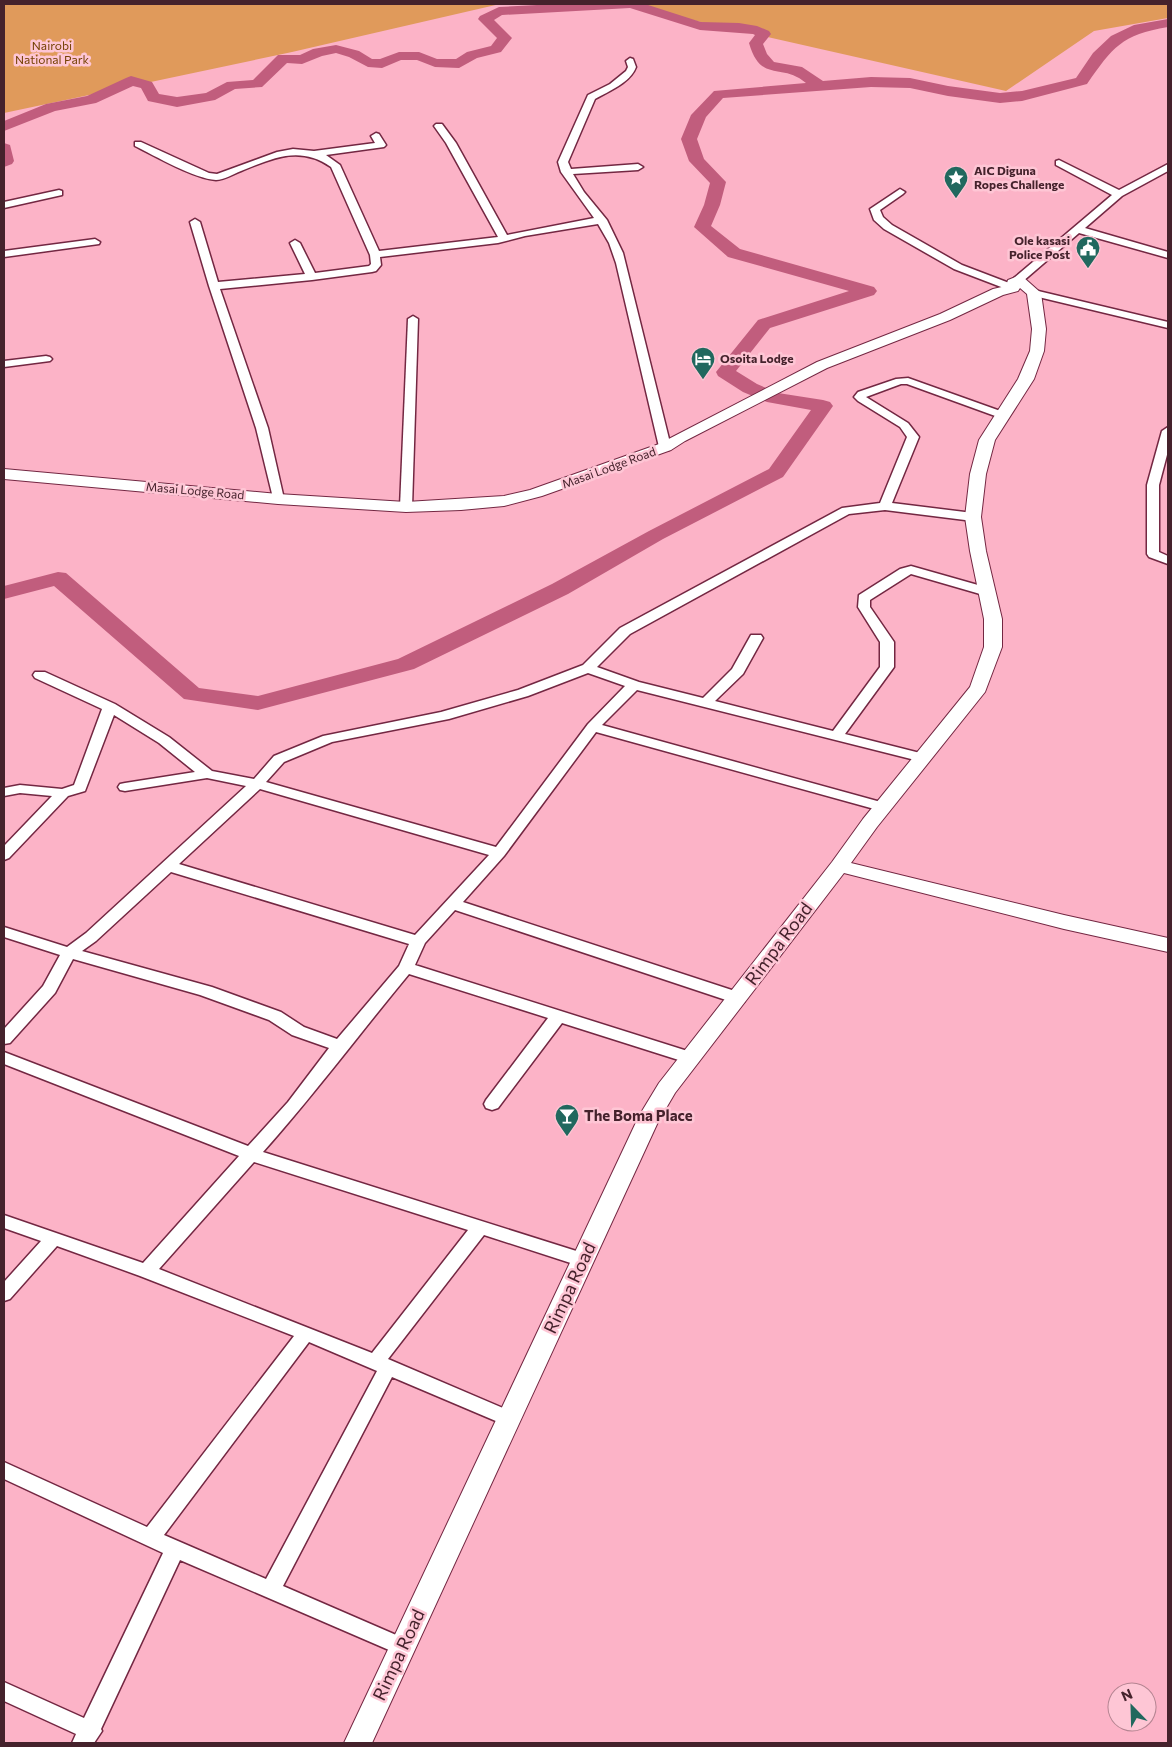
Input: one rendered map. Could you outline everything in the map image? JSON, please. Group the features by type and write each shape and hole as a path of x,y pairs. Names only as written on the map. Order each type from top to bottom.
{"street":[{"path":"630,61 632,67 630,72 613,86 591,98 563,162 576,190 602,220 614,243 623,270 648,382 665,447"},
{"path":"439,126 504,239"},
{"path":"376,136 388,156"},
{"path":"138,144 207,176 218,177 290,151 304,150 322,156 335,165 375,255 376,264 372,269 312,277 214,286"},
{"path":"315,153 382,145"},
{"path":"1059,163 1119,194"},
{"path":"566,172 638,167"},
{"name":"Masai Lodge Road","path":"4,474 278,499 406,507 504,501 577,480 665,447 679,438 828,362 906,333 1015,284 1079,226 1119,194 1168,167"},
{"path":"900,192 875,208 878,218 958,267 1015,284 1034,293 1168,325"},
{"path":"4,205 59,193"},
{"path":"375,255 504,239 602,220"},
{"path":"194,222 262,428 278,499"},
{"path":"1079,226 1168,247"},
{"path":"1079,226 1168,255"},
{"path":"4,254 95,242"},
{"path":"295,243 312,277"},
{"name":"Rimpa Road","path":"358,1743 647,1122 667,1088 839,866 850,848 979,688 993,647 993,619 978,551 973,517 978,474 987,440 1026,379 1037,351 1039,329 1034,293"},
{"path":"406,507 413,319"},
{"path":"4,364 46,359"},
{"path":"885,506 913,437 904,425 862,399 860,397 862,394 900,381 908,381 1002,415"},
{"path":"1168,431 1153,485 1153,554 1168,560"},
{"path":"4,1038 49,989 70,953 91,937 169,866 257,784 279,759 328,739 444,716 472,706 523,693 588,668 625,631 846,511 885,506 973,517"},
{"path":"836,736 887,667 887,642 864,607 864,598 904,572 912,570 987,592"},
{"path":"706,704 738,671 756,638"},
{"path":"588,668 634,685 923,758"},
{"path":"40,675 110,707 164,740 207,774"},
{"path":"146,1270 312,1084 340,1046 406,968 418,942 451,903 499,853 592,727 634,685"},
{"path":"4,792 20,789 63,793 80,788 110,707"},
{"path":"592,727 883,806"},
{"path":"126,787 207,774 257,784 499,853"},
{"path":"4,855 63,793"},
{"path":"169,866 418,942"},
{"path":"839,866 1064,922 1168,945"},
{"path":"451,903 738,998"},
{"path":"4,932 70,953 206,991 275,1016 298,1031 340,1046"},
{"path":"406,968 691,1058"},
{"path":"492,1104 558,1016"},
{"path":"4,1058 250,1154 583,1260"},
{"path":"4,1220 53,1239 146,1270 306,1333 510,1419"},
{"path":"270,1591 381,1364 480,1227"},
{"path":"4,1294 53,1239"},
{"path":"151,1537 306,1333"},
{"path":"4,1470 175,1549 403,1647"},
{"path":"4,1691 87,1737 175,1549"}],"green space":[{"name":"Nairobi National Park","path":"4,4 500,4 292,52 4,113"},
{"path":"621,4 1168,4 1168,18 1094,31 1006,91"}],"waterway":[{"path":"4,126 51,107 91,100 131,81 147,85 153,98 177,102 210,97 232,85 257,84 283,58 302,60 318,52 336,49 354,54 368,63 382,64 399,56 419,56 435,63 459,64 472,55 496,49 505,38 485,19 499,11 631,4 700,26 739,27 757,30 764,34 756,43 759,54 764,61 775,67 804,74 819,86"},
{"path":"4,593 58,578 192,694 258,703 406,664 560,589 656,535 776,473 823,406 774,398 750,388 725,372 764,324 868,291 734,253 702,227 712,205 718,182 697,161 689,139 699,115 719,94 871,82 910,83 948,91 1000,98 1022,96 1082,81 1098,56 1116,39 1139,29 1168,23"},
{"path":"4,148 6,161 4,162"}],"place":[{"name":"AIC Diguna Ropes Challenge","path":"956,199"},
{"name":"Ole kasasi Police Post","path":"1088,269"},
{"name":"Osoita Lodge","path":"703,380"},
{"name":"The Boma Place","path":"567,1137"}]}
